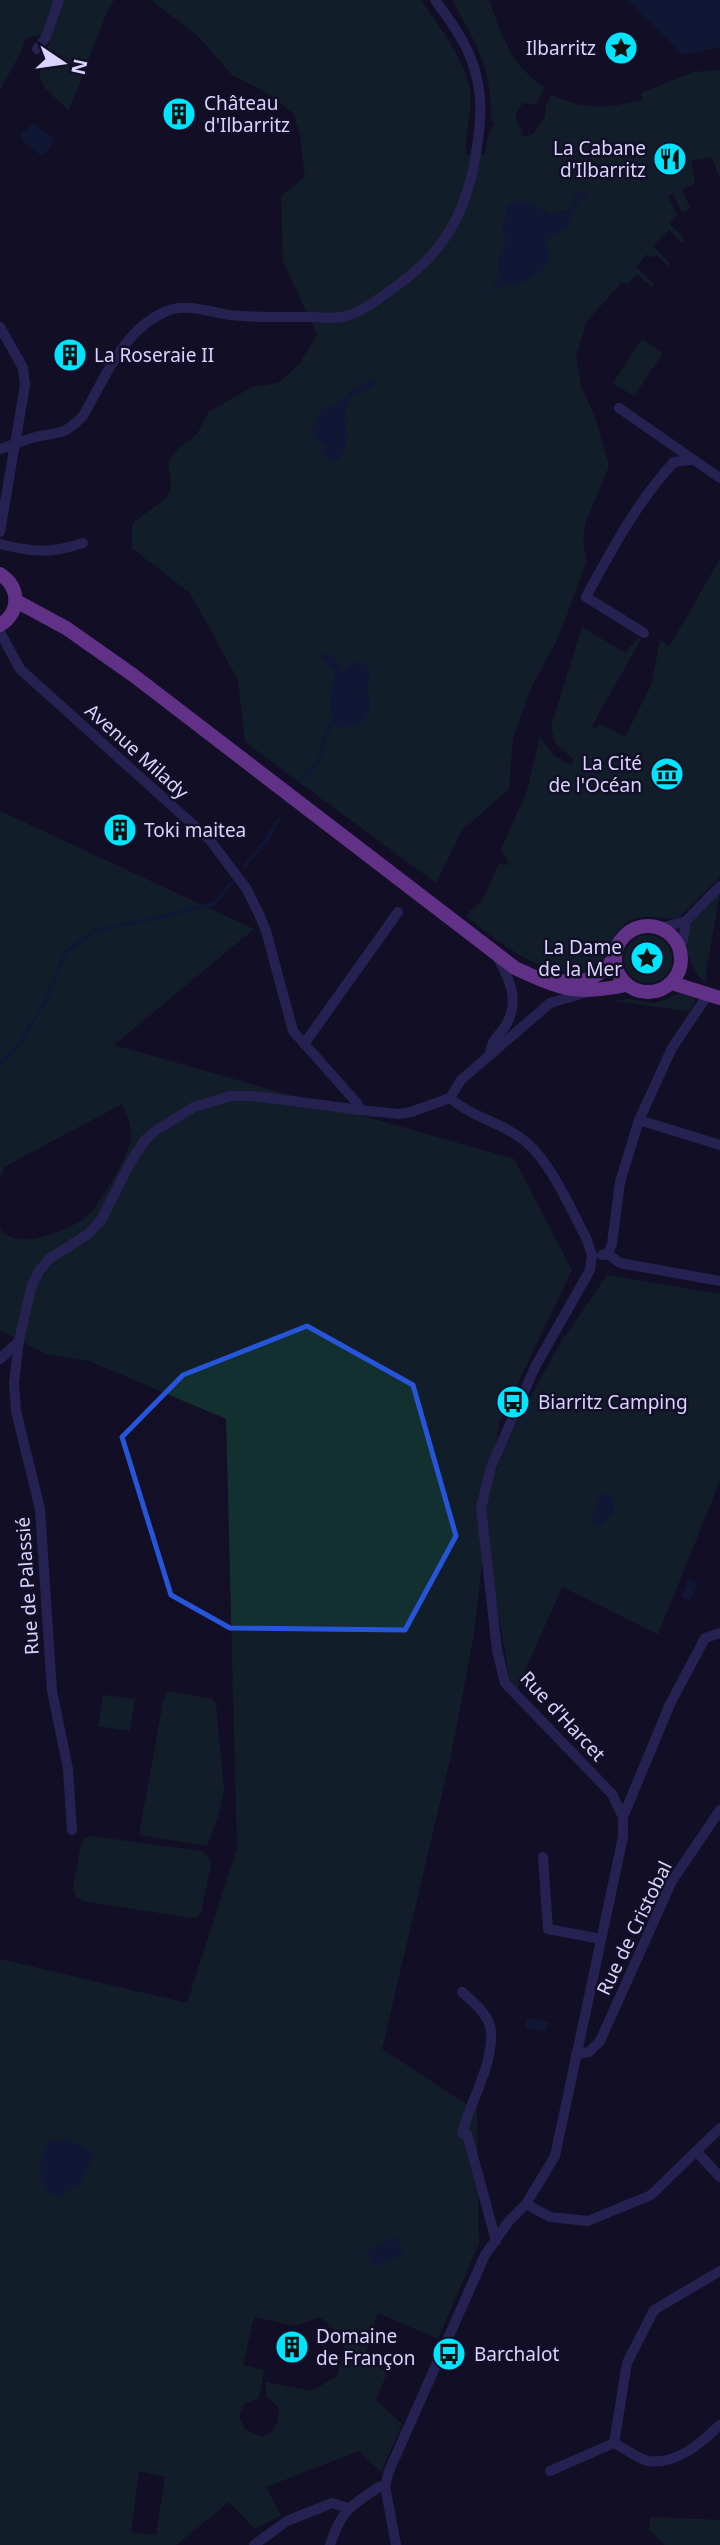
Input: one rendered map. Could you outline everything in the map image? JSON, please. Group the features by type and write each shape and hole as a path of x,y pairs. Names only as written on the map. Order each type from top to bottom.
{"main road":[{"path":"0,574 12,585 16,601 10,617 0,625"},
{"path":"16,601 66,628 133,675 514,968 555,987 588,992 626,985"},
{"path":"681,953 681,968 672,983 649,993 626,985 618,973 615,958 617,948 630,931 650,925 661,928 669,933 714,995"},
{"path":"537,978 576,982 589,980 601,974 615,958"},
{"path":"672,983 714,995"}],"street":[{"path":"37,49 46,37 59,0"},
{"path":"0,449 33,437 60,434 72,427 83,416 127,339 145,323 169,310 182,308 251,317 340,318 363,310 399,285 430,258 462,210 471,183 482,114 471,57 455,27 435,0"},
{"path":"0,327 23,368 25,385 0,532"},
{"path":"619,408 720,478"},
{"path":"644,633 586,597 649,489 674,462 691,460"},
{"path":"0,544 47,552 83,543"},
{"name":"Avenue Milady","path":"0,632 20,669 209,839 246,888 266,931 293,1031 357,1103 360,1110"},
{"path":"661,928 686,921 720,886"},
{"path":"304,1044 398,912"},
{"path":"681,953 686,921"},
{"path":"490,1053 492,1042 506,1025 512,1012 514,995 498,956"},
{"path":"588,992 550,1003 461,1080 450,1098 463,1109 513,1133 536,1152 587,1240 592,1255 608,1254 620,1263 720,1281"},
{"path":"608,1254 612,1244 622,1173 639,1121 672,1048 714,995"},
{"name":"Rue de Palassié","path":"72,1830 68,1769 52,1691 40,1510 16,1411 14,1383 19,1341 31,1288 49,1259 88,1234 102,1220 118,1185 145,1140 194,1107 230,1096 254,1096 399,1114 450,1098"},
{"path":"639,1121 720,1144"},
{"name":"Rue d'Harcet","path":"592,1255 585,1282 548,1343 491,1467 481,1508 496,1650 505,1683 612,1794 623,1817"},
{"path":"0,1359 19,1341"},
{"path":"396,2545 385,2486 392,2463 485,2255 509,2221 526,2204 555,2156 623,1837 623,1817 676,1693 705,1638 720,1633"},
{"name":"Rue de Cristobal","path":"576,2054 589,2052 600,2041 672,1881 720,1810"},
{"path":"543,1857 548,1929 601,1939"},
{"path":"462,1992 481,2008 491,2029 487,2058 462,2133 467,2134 496,2241"},
{"path":"526,2204 550,2217 588,2221 651,2195 720,2128"},
{"path":"697,2152 720,2177"},
{"path":"614,2443 627,2363 654,2310 720,2271"},
{"path":"614,2443 647,2461 673,2459 697,2446 720,2425"},
{"path":"550,2471 614,2443"},
{"path":"330,2545 336,2527 348,2508 379,2487 385,2486"},
{"path":"254,2545 287,2521 332,2503 348,2508"}],"highlighted area":[{"path":"307,1326 413,1385 456,1536 405,1630 230,1628 171,1595 122,1437 183,1375"}],"green space":[{"path":"0,0 114,0 69,110 49,92 41,79 42,64 51,39 42,35 26,38 0,90"},
{"path":"151,0 421,0 450,44 467,80 471,99 466,155 485,154 488,136 495,123 491,121 486,72 452,0 489,0 503,38 516,60 545,88 536,104 523,103 517,113 523,136 518,134 523,137 533,134 545,117 546,105 551,95 587,106 618,105 643,100 641,93 694,72 720,70 720,179 712,157 691,161 695,183 682,190 690,208 682,213 673,193 668,195 677,215 669,223 685,240 682,243 669,230 653,246 670,264 668,266 656,254 651,258 647,254 636,267 655,285 652,287 637,274 629,283 621,283 587,321 576,356 581,387 594,414 609,466 585,524 583,544 587,561 558,638 532,686 513,738 509,789 462,830 436,883 245,742 238,680 190,593 132,548 132,524 168,495 171,483 168,461 197,434 209,412 252,387 279,383 300,363 317,334 283,262 281,196 305,177 300,136 294,114 267,93 232,75 199,37"},
{"path":"642,339 663,353 634,396 613,383"},
{"path":"720,559 720,877 678,918 643,917 626,923 620,928 601,966 575,973 545,967 531,961 517,954 467,917 482,900 499,864 508,865 501,850 527,791 540,737 554,756 571,765 574,760 555,743 551,727 582,627 625,653 638,638 641,639 592,726 596,729 600,724 625,737 652,683 660,640 669,646 671,644"},
{"path":"0,811 254,929 114,1045 514,1159 572,1270 499,1423 492,1478 518,1420 559,1345 607,1275 720,1294 720,1481 658,1634 562,1587 513,1698 485,1534 474,1634 451,1755 382,2049 477,2111 479,2243 438,2339 378,2313 364,2358 387,2373 376,2400 402,2424 381,2472 359,2451 266,2487 281,2515 255,2529 229,2502 176,2545 0,2545 0,1959 187,2003 237,1848 226,1419 89,1361 46,1354 0,1330 0,1228 17,1239 41,1237 65,1229 90,1214 104,1195 129,1148 130,1126 122,1104 4,1167 0,1180","holes":["254,2317 295,2326 320,2317 346,2340 337,2376 312,2391 266,2382 266,2396 279,2408 279,2414 274,2429 262,2437 246,2430 239,2418 244,2404 259,2398 264,2370 243,2365","139,2471 165,2477 156,2535 131,2532"]},
{"path":"720,893 706,983 691,963 686,938 692,922"},
{"path":"648,935 665,942 672,959 665,976 648,983 631,976 624,959 631,942"},
{"path":"681,993 695,997 689,1011 612,1001 628,999 656,1003"},
{"path":"170,1691 212,1699 216,1704 224,1791 207,1846 139,1835 163,1702 166,1693"},
{"path":"103,1695 135,1699 130,1731 98,1726"},
{"path":"91,1836 201,1851 209,1857 211,1864 201,1913 197,1918 191,1918 83,1901 76,1897 73,1889 81,1844 85,1838"},
{"path":"650,2517 720,2520 720,2545 665,2545 649,2530"}],"water":[{"path":"627,0 720,0 720,47 683,55"},
{"path":"34,123 51,137 53,143 44,155 23,141 21,133"},
{"path":"585,192 587,196 578,202 568,227 546,240 549,260 543,269 525,281 500,287 491,294 499,274 498,260 506,241 502,233 507,205 512,201 532,202 551,215 568,210 575,195"},
{"path":"373,379 375,382 372,386 354,396 345,408 347,438 343,453 338,460 320,455 325,447 315,439 312,428 318,415 325,407 340,402 353,389"},
{"path":"324,652 338,661 343,670 359,662 369,668 370,680 367,689 371,705 369,713 360,725 336,727 333,721 330,701 335,673 322,657"},
{"path":"602,1493 614,1498 613,1514 601,1526 590,1521"},
{"path":"689,1579 698,1583 690,1601 681,1597"},
{"path":"526,2018 550,2022 549,2026 546,2026 546,2031 525,2028"},
{"path":"65,2139 81,2146 93,2158 81,2184 59,2197 45,2188 40,2173 43,2155 51,2140"},
{"path":"396,2237 404,2254 374,2267 366,2250 384,2245"}],"waterway":[{"path":"301,779 316,765 325,737 333,723"},
{"path":"244,867 268,838 279,819"},
{"path":"0,1064 21,1042 45,1001 66,952 93,932 214,904 231,883"}],"place":[{"name":"Ilbarritz","path":"621,48"},
{"name":"Château d'Ilbarritz","path":"179,114"},
{"name":"La Cabane d'Ilbarritz","path":"670,159"},
{"name":"La Roseraie II","path":"70,355"},
{"name":"La Cité de l'Océan","path":"667,774"},
{"name":"Toki maitea","path":"120,830"},
{"name":"La Dame de la Mer","path":"647,958"},
{"name":"Biarritz Camping","path":"513,1402"},
{"name":"Domaine de Françon","path":"292,2347"},
{"name":"Barchalot","path":"449,2354"}]}
